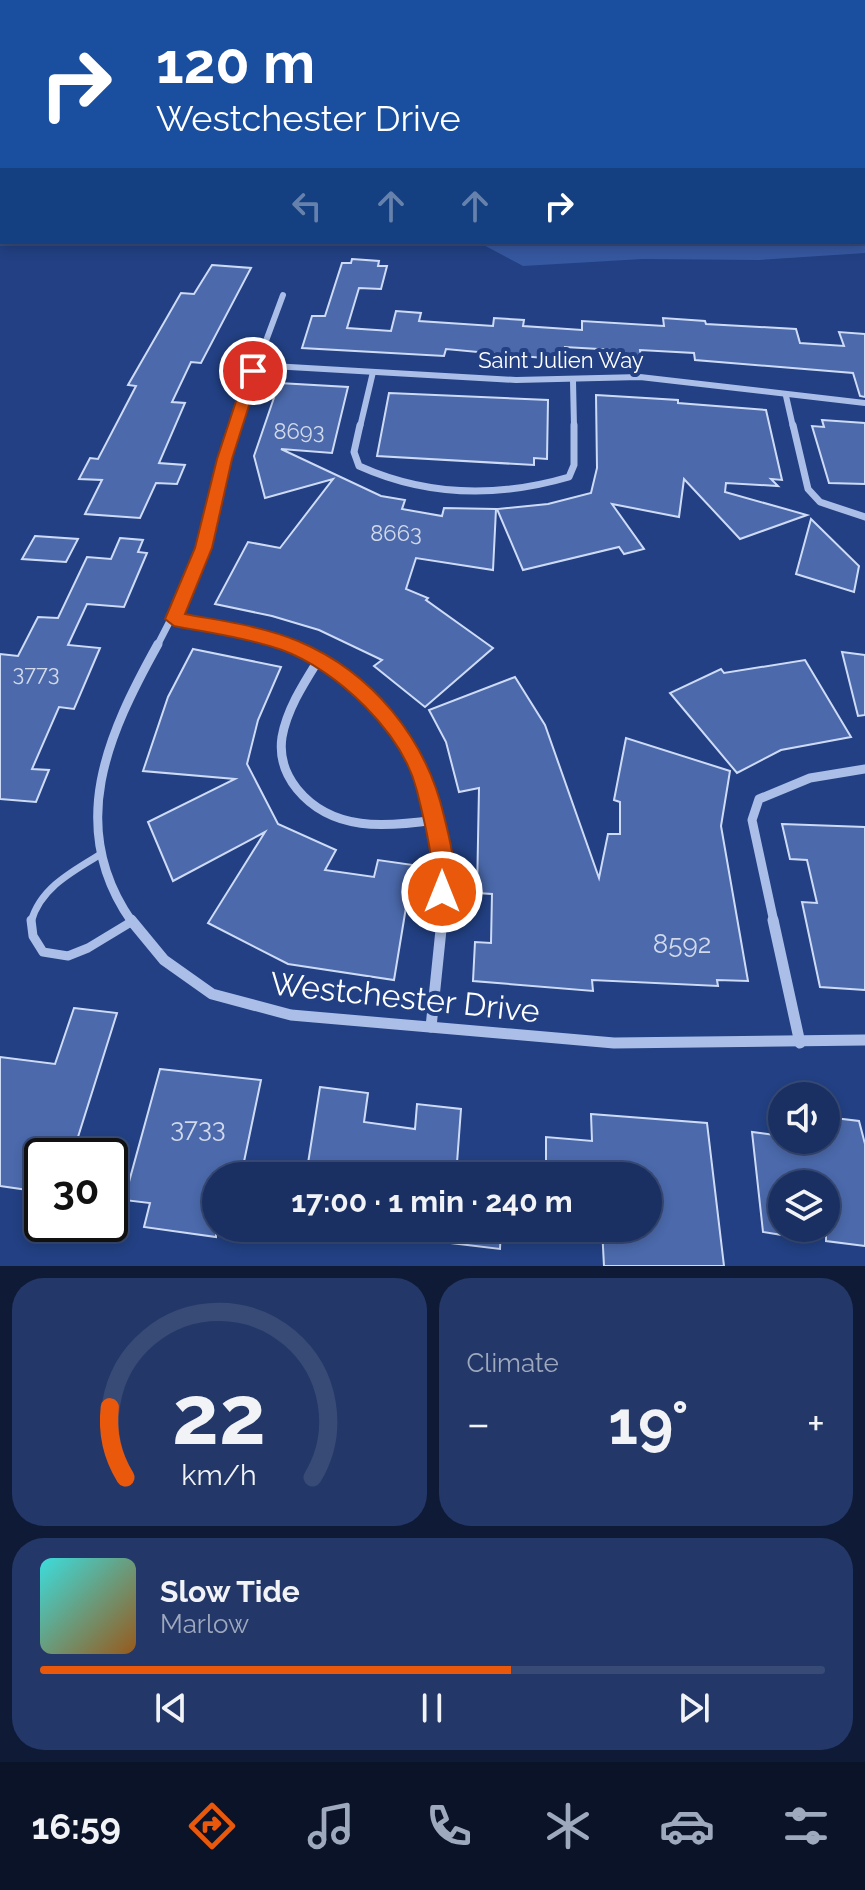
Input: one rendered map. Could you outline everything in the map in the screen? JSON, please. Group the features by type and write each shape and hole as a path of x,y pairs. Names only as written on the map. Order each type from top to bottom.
{"street":[{"name":"Westchester Drive","path":"283,295 255,365 224,459 204,548 174,619 131,694 110,745 97,800 101,854 111,888 131,922 162,958 213,995 276,1014 518,1037 640,1044 865,1040"},
{"name":"Saint Julien Way","path":"255,365 573,381 640,377 865,403"},
{"path":"373,372 354,452 359,466 377,476 409,485 479,493 540,487 569,477 574,465 573,381"},
{"path":"786,396 808,489 820,502 865,517"},
{"path":"174,619 252,634 290,645 319,659 371,699 393,725 418,766 442,854 442,892 431,1027"},
{"path":"319,659 289,716 281,751 288,776 305,803 335,819 364,826 435,820"},
{"path":"800,1043 752,820 759,799 792,782 849,769 865,769"}],"lane":[{"path":"101,854 61,879 34,906 29,926 32,939 43,952 68,956 88,948 131,922"}],"shaded area":[{"path":"482,244 865,244 865,253 759,260 643,259 523,266"}],"building":[{"path":"352,259 379,261 378,266 387,266 381,289 359,288 347,328 391,331 396,311 421,313 419,321 493,326 494,318 524,320 523,326 582,330 582,321 664,326 663,318 705,321 706,324 796,329 800,343 844,346 839,332 865,334 865,397 860,396 853,373 695,360 694,353 640,350 641,359 616,357 616,350 565,347 565,360 446,349 444,356 302,348 312,316 325,316 342,263 351,263"},
{"path":"212,265 251,268 201,363 191,362 172,402 185,403 159,463 185,465 177,484 156,483 140,518 85,514 102,480 79,479 90,458 98,459 136,386 128,385 181,293 194,294"},
{"path":"279,383 348,387 332,453 281,449 381,496 405,500 402,509 442,516 444,508 496,509 493,570 416,558 406,589 428,598 426,600 493,648 425,707 374,666 382,660 319,630 215,604 248,542 280,548 333,479 265,498 254,456"},
{"path":"389,393 548,400 547,459 534,458 534,465 377,456"},
{"path":"596,395 766,410 782,480 771,479 778,486 726,483 725,492 807,515 740,539 684,479 679,517 612,504 644,549 624,554 619,547 523,570 497,509 548,504 591,493 597,468"},
{"path":"822,420 865,423 865,484 829,483 812,426 824,427"},
{"path":"811,519 859,566 854,592 796,574"},
{"path":"35,536 78,539 66,562 22,559"},
{"path":"120,538 143,540 138,552 147,553 124,607 87,604 68,645 100,648 74,709 59,707 32,769 49,770 36,802 0,799 0,654 18,656 38,617 58,618 87,557 111,559"},
{"path":"193,649 281,667 258,720 247,764 278,824 336,850 325,870 374,877 378,860 413,865 394,980 288,964 208,923 265,832 173,881 148,822 235,779 143,771 168,697"},
{"path":"842,652 865,655 865,715 858,716"},
{"path":"805,660 851,737 781,750 737,773 670,693 721,669 724,673"},
{"path":"515,677 545,725 599,878 608,834 620,834 620,802 614,800 626,738 730,771 721,826 748,981 717,980 718,986 592,980 593,991 473,981 475,942 491,943 492,894 477,893 479,788 459,792 446,742 429,710"},
{"path":"782,824 865,827 865,990 820,987 802,902 817,903 807,860 790,859"},
{"path":"74,1008 117,1013 78,1138 24,1138 24,1189 0,1186 0,1057 55,1064"},
{"path":"160,1069 261,1080 244,1162 202,1162 202,1235 144,1227 150,1203 128,1200 128,1185"},
{"path":"320,1087 368,1093 364,1122 415,1129 417,1104 461,1109 457,1162 308,1162"},
{"path":"591,1114 707,1123 724,1266 604,1266 603,1242 662,1242 662,1162 546,1162 546,1137 592,1141"},
{"path":"840,1119 859,1121 865,1144 865,1246 834,1242 840,1242 840,1170 768,1170 768,1233 763,1232 752,1132 768,1134 768,1154 840,1154"},
{"path":"442,1242 500,1242 500,1249"}],"route":[{"path":"253,371 224,459 204,548 174,619 252,634 290,645 319,659 371,699 413,756 427,788 442,854 442,892"}]}
